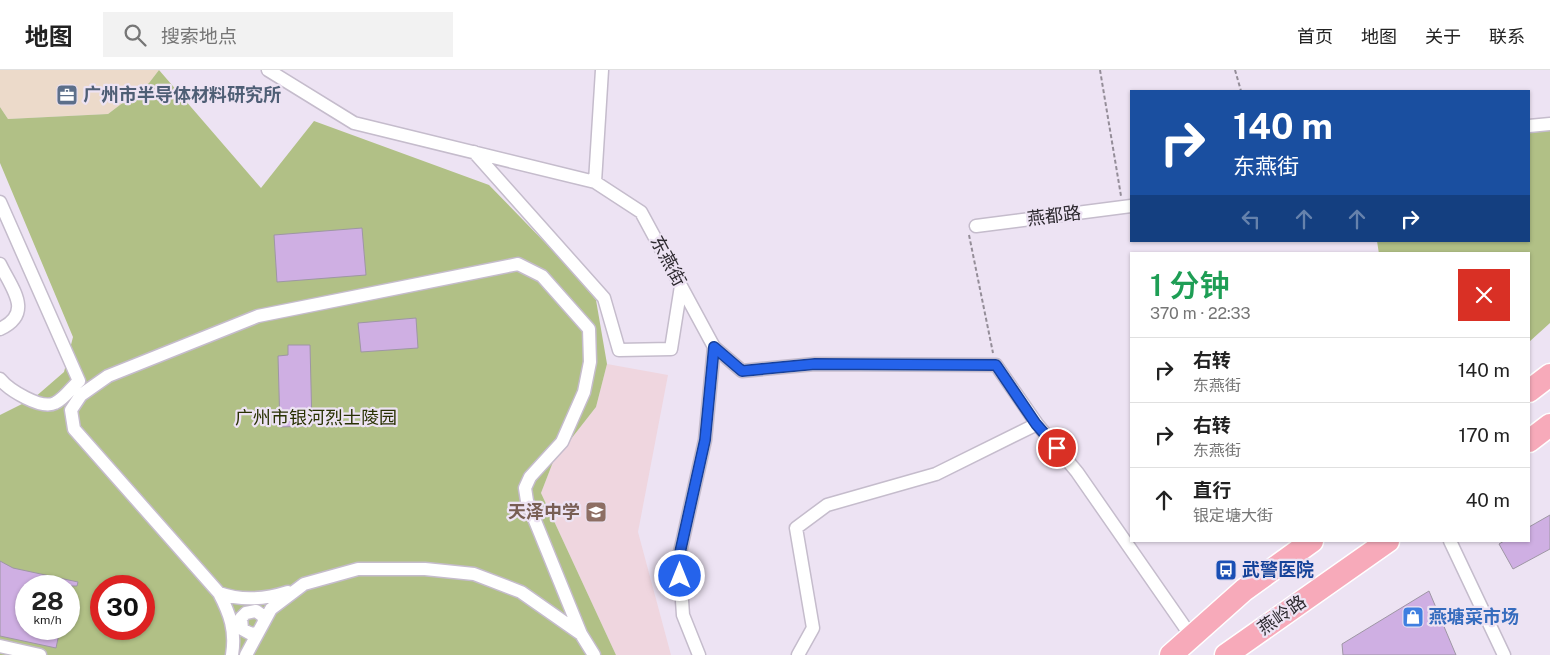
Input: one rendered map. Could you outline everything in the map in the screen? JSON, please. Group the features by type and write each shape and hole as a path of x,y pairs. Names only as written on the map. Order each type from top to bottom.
{"highway":[{"path":"1530,390 1550,375"},
{"path":"1530,440 1550,424"},
{"path":"1171,655 1244,590 1311,542"},
{"name":"燕岭路","path":"1226,655 1387,542"}],"street":[{"name":"东燕街","path":"268,70 354,123 595,182 641,212 714,347 742,371 815,364 996,365 1036,424"},
{"path":"595,182 602,70"},
{"path":"1530,126 1550,124"},
{"path":"474,152 604,298 619,350 671,350 681,286"},
{"path":"0,202 78,381 56,403 44,405 7,388 0,379"},
{"name":"燕都路","path":"976,226 1130,206"},
{"path":"0,264 19,304 17,317 12,323 0,329"},
{"path":"257,634 251,634 237,624 219,593 74,429 71,410 81,395 108,376 258,316 518,264 542,276 589,329 590,362 584,392 562,442 530,477 525,488 527,501 580,634 594,655"},
{"path":"699,655 683,615 679,557 705,440 714,347"},
{"path":"798,655 813,628 796,528 827,505 936,474 1036,424 1077,472 1191,636"},
{"path":"1450,542 1504,655"},
{"path":"246,655 271,609 304,584 358,569 425,569 474,574 521,592 580,634"},
{"path":"219,593 229,596 259,598 296,590"},
{"path":"232,655 237,624 246,613 256,611 263,616 264,621"},
{"path":"0,646 40,655"}],"path":[{"path":"1235,70 1241,90"}],"shaded area":[{"name":"广州市半导体材料研究所","path":"0,70 159,70 149,83 108,114 8,119 0,107"},
{"name":"天泽中学","path":"607,364 668,375 638,532 671,655 616,655 541,493 553,462 596,407"}],"green space":[{"name":"广州市银河烈士陵园","path":"159,70 261,188 314,121 489,185 557,255 596,300 607,364 596,407 553,462 541,493 616,655 0,655 0,415 34,398 64,372 73,337 0,163 0,107 8,119 108,114 149,83"},
{"path":"1550,125 1550,323 1530,341 1530,252 1379,252 1377,242 1530,242 1530,129"}],"building":[{"path":"362,228 366,275 277,282 274,235"},
{"path":"416,318 418,348 361,352 358,323"},
{"path":"288,345 310,345 312,426 280,427 278,356 288,355"},
{"path":"1550,515 1550,549 1513,569 1499,544 1502,542 1530,542 1530,526"},
{"path":"0,561 13,568 46,575 15,575 15,639 0,636"},
{"name":"燕塘菜市场","path":"1429,591 1456,655 1343,655 1342,644"},
{"path":"19,640 58,640 56,648"}],"place":[{"name":"广州市半导体材料研究所","path":"67,95"},
{"name":"天泽中学","path":"596,512"},
{"name":"武警医院","path":"1226,570"},
{"name":"燕塘菜市场","path":"1413,617"}],"route":[{"path":"680,576 679,557 705,440 714,347 742,371 815,364 996,365 1036,424 1057,448"}]}
